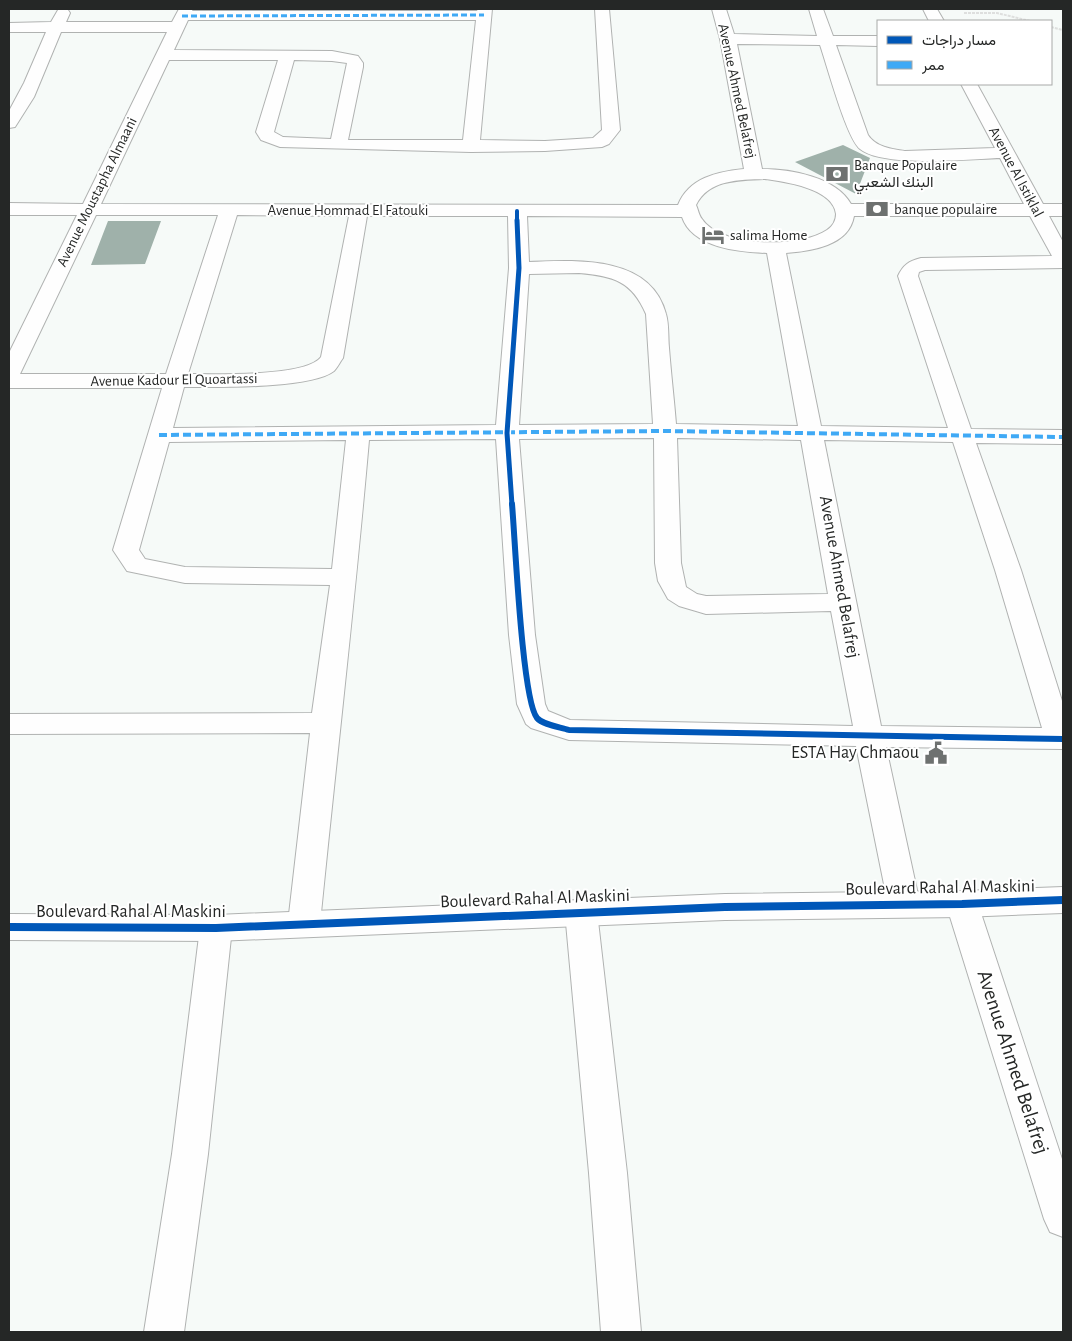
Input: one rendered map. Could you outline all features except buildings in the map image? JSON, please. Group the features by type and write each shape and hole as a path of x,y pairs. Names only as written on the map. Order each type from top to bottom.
{"street":[{"path":"9,123 35,80 55,27 66,9"},
{"path":"287,56 266,132 267,136 280,142 471,147 596,143 607,137 611,130 602,9"},
{"name":"Avenue Ahmed Belafrej","path":"719,9 728,39 754,174"},
{"path":"816,9 859,135 866,145 880,151 905,156 1005,153"},
{"path":"9,27 55,27 182,17 485,12 471,147"},
{"name":"Avenue Moustapha Almaani","path":"9,375 182,17"},
{"path":"728,39 827,42 877,41"},
{"path":"163,55 338,57 352,59 355,63 338,145"},
{"name":"Avenue Al Istiklal","path":"970,85 1063,260"},
{"path":"754,174 785,176 813,184 834,196 845,210 846,215 843,226 833,235 809,245 758,248 724,240 699,227 691,219 687,211 687,205 693,193 708,183 729,176 754,174"},
{"name":"Avenue Hommad El Fatouki","path":"9,209 687,211"},
{"path":"229,210 175,381 126,550 136,565 186,575 344,577"},
{"name":"Avenue Kadour El Quoartassi","path":"9,381 175,381 289,377 312,373 326,366 332,358 359,210"},
{"path":"845,210 1063,210"},
{"path":"517,211 519,268 507,433 522,635 531,704 536,716 541,721 569,730 1061,739 1008,570 909,280 908,272 921,264 1063,260"},
{"name":"Avenue Ahmed Belafrej","path":"776,248 868,736 904,904"},
{"path":"519,268 575,267 602,269 625,276 643,288 653,301 656,314 665,431 668,563 670,583 674,590 693,602 706,605 844,602"},
{"path":"159,435 665,431 1063,437"},
{"path":"304,922 325,723 344,577 358,433"},
{"path":"9,724 325,723"},
{"name":"Boulevard Rahal Al Maskini","path":"9,927 216,928 304,922 581,912 1063,900"},
{"name":"Avenue Ahmed Belafrej","path":"962,904 1063,1219"},
{"path":"581,912 608,1174 621,1332"},
{"path":"164,1332 190,1154 216,928"}],"path":[{"path":"933,14 997,12 1026,20"}],"marked path":[{"path":"182,16 484,15"},
{"path":"159,435 665,431 1063,437"}],"cycle path":[{"path":"517,211 519,268 507,433 522,635 531,704 536,717 541,721 569,730 1063,739"},
{"path":"9,927 216,928 725,907 962,904 1063,900"}],"place":[{"name":"Banque Populaire البنك الشعبي","path":"837,174"},
{"name":"banque populaire","path":"877,209"},
{"name":"salima Home","path":"713,235"},
{"name":"ESTA Hay Chmaou","path":"936,753"}]}
